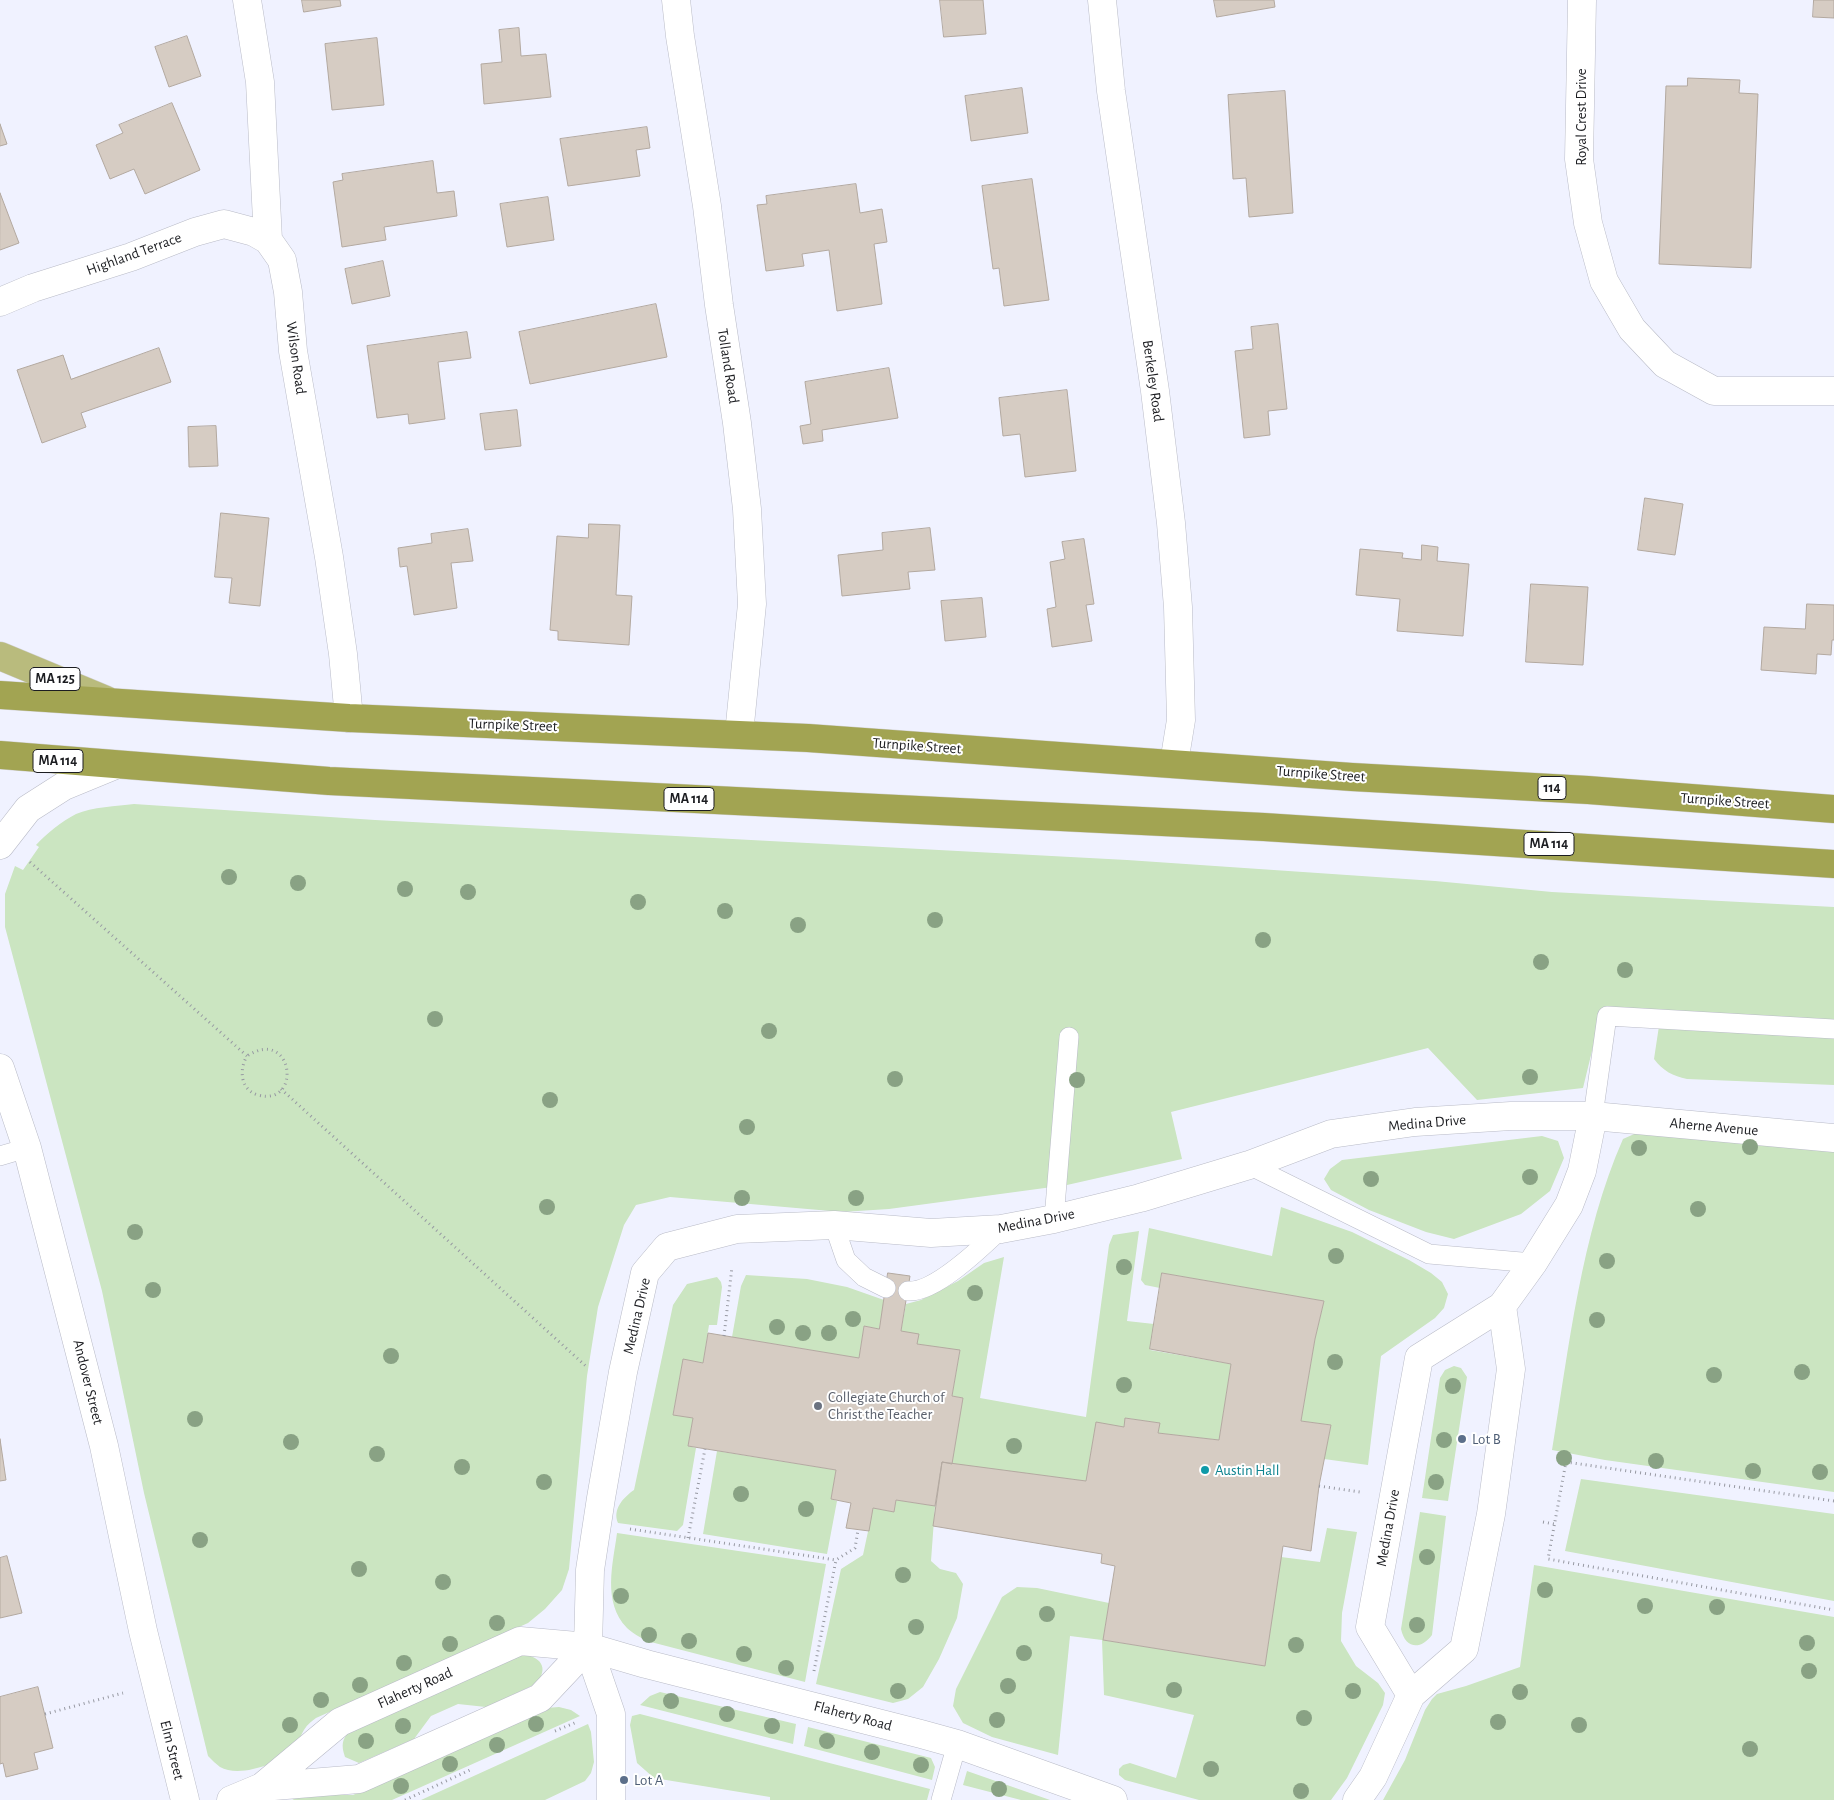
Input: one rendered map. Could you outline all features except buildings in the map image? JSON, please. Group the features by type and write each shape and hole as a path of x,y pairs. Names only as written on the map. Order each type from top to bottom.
{"highway":[{"name":"Turnpike Street","path":"0,694 349,718 738,734 1270,771 1588,790 1834,809"},
{"name":"MA 114","path":"0,755 329,781 1264,827 1834,864"}],"main road":[{"name":"MA 125","path":"0,656 110,701"}],"street":[{"path":"247,0 260,82 268,240"},
{"name":"Tolland Road","path":"676,0 681,45 707,206 747,509 752,604 738,734"},
{"name":"Berkeley Road","path":"1102,0 1111,91 1155,390 1178,607 1181,720 1174,763"},
{"name":"Royal Crest Drive","path":"1582,0 1579,159 1588,222 1604,281 1632,329 1665,364 1714,390 1834,391"},
{"name":"Highland Terrace","path":"0,302 33,288 130,257 195,232 224,224 254,232 268,240"},
{"name":"Wilson Road","path":"268,240 282,260 288,292 293,351 329,557 343,654 349,718"},
{"path":"0,845 28,809 64,786 115,765"},
{"name":"Andover Street","path":"0,1068 27,1148 104,1446 157,1692"},
{"name":"Medina Drive","path":"588,1647 590,1570 624,1372 645,1273 667,1247 737,1229 834,1225 931,1233 1001,1230 1140,1198 1249,1165 1331,1134 1415,1122 1502,1116 1593,1116 1582,1172 1569,1205 1533,1263 1502,1306 1419,1358 1370,1627 1410,1695"},
{"name":"Aherne Avenue","path":"1593,1116 1834,1138"},
{"path":"1357,1800 1373,1777 1410,1695 1464,1649 1490,1514 1511,1369 1502,1306"},
{"name":"Flaherty Road","path":"231,1800 262,1787 340,1722 520,1641 588,1647 646,1664 957,1744 1113,1800"},
{"path":"588,1647 611,1714 611,1800"},
{"name":"Flaherty Road","path":"262,1787 359,1779 540,1698 588,1647"},
{"name":"Elm Street","path":"157,1692 185,1800"}],"lane":[{"path":"1593,1116 1607,1016 1834,1029"},
{"path":"1054,1219 1069,1037"},
{"path":"0,1156 27,1148"},
{"path":"1249,1165 1429,1254 1533,1263"},
{"path":"834,1225 846,1260 864,1277 886,1288"},
{"path":"908,1291 914,1292 935,1282 963,1264 1001,1230"},
{"path":"941,1800 957,1744"}],"path":[{"path":"29,861 246,1056"},
{"path":"264,1049 276,1052 286,1062 289,1072 287,1083 276,1094 264,1097 254,1094 245,1085 242,1074 242,1065 246,1056 254,1051 264,1049"},
{"path":"281,1090 588,1368 624,1372"},
{"path":"724,1336 737,1229"},
{"path":"688,1538 705,1449"},
{"path":"1834,1501 1566,1462 1548,1559 1834,1610"},
{"path":"1319,1486 1364,1493"},
{"path":"1543,1522 1554,1524"},
{"path":"598,1524 836,1560 855,1548 858,1530"},
{"path":"814,1672 836,1560"},
{"path":"45,1714 157,1692"}],"green space":[{"path":"134,804 375,820 1127,860 1435,881 1552,892 1834,907 1834,1085 1682,1078 1665,1070 1654,1059 1659,1026 1599,1022 1583,1088 1477,1100 1428,1048 1171,1112 1182,1159 1067,1185 889,1209 842,1212 670,1197 636,1205 624,1225 598,1307 587,1376 569,1569 562,1590 545,1609 528,1623 316,1718 304,1730 293,1749 278,1760 248,1770 228,1770 220,1767 208,1756 144,1493 102,1291 5,927 5,894 15,866 23,870 39,847 36,845 44,836 76,814 105,807"},
{"path":"1641,1131 1834,1138 1834,1492 1605,1460 1552,1450 1578,1292 1597,1213 1623,1139"},
{"path":"1542,1136 1558,1141 1564,1158 1550,1191 1521,1214 1454,1239 1426,1232 1369,1210 1331,1190 1324,1179 1330,1169 1342,1160"},
{"path":"1281,1207 1352,1232 1409,1260 1442,1282 1448,1294 1444,1308 1435,1318 1381,1356 1368,1465 1324,1459 1331,1425 1301,1421 1315,1339 1324,1301 1162,1273 1160,1288 1145,1285 1141,1280 1149,1228 1272,1256"},
{"path":"1139,1231 1127,1321 1154,1324 1150,1350 1231,1364 1219,1440 1158,1433 1159,1423 1126,1418 1124,1427 1096,1423 1086,1481 952,1464 963,1398 952,1396 960,1351 917,1344 901,1331 906,1304 921,1300 958,1281 984,1263 1004,1257 980,1398 1086,1417 1109,1245 1113,1235"},
{"path":"746,1275 807,1279 847,1287 884,1300 879,1329 864,1326 859,1358 732,1337 741,1286"},
{"path":"717,1277 722,1287 717,1325 709,1325 703,1363 683,1360 673,1414 693,1418 688,1446 696,1448 683,1525 677,1531 618,1523 618,1508 626,1496 634,1490 673,1305 687,1284"},
{"path":"1454,1366 1461,1368 1467,1377 1448,1501 1422,1498 1440,1378 1445,1370"},
{"path":"717,1451 836,1470 831,1499 837,1501 827,1554 703,1534"},
{"path":"1581,1479 1834,1514 1834,1601 1565,1551"},
{"path":"896,1500 935,1506 931,1561 940,1569 956,1573 963,1584 957,1618 939,1659 923,1687 908,1699 893,1703 816,1684 841,1569 863,1555 873,1508 894,1512"},
{"path":"1420,1512 1446,1516 1432,1635 1423,1643 1414,1645 1406,1640 1401,1629"},
{"path":"1327,1528 1357,1532 1342,1613 1341,1641 1356,1666 1378,1683 1385,1693 1383,1705 1347,1778 1331,1800 1199,1800 1125,1780 1119,1775 1119,1769 1123,1765 1130,1763 1176,1778 1194,1715 1104,1695 1102,1640 1070,1636 1058,1755 992,1737 963,1723 953,1706 956,1689 1002,1597 1017,1587 1037,1588 1109,1603 1103,1640 1265,1666 1281,1557 1320,1562"},
{"path":"617,1533 826,1564 805,1682 647,1641 629,1630 619,1618 614,1607 612,1595 611,1582"},
{"path":"1534,1565 1834,1617 1834,1800 1383,1800 1405,1760 1425,1710 1437,1694 1520,1667"},
{"path":"521,1654 533,1657 541,1663 542,1672 536,1684 486,1707 458,1704 431,1716 414,1739 359,1763 345,1757 343,1743 349,1731"},
{"path":"660,1692 796,1724 793,1744 640,1705 650,1696"},
{"path":"559,1707 571,1710 580,1716 392,1800 292,1800 302,1795 353,1795 546,1708"},
{"path":"640,1714 930,1789 927,1800 770,1800 770,1797 654,1778 637,1763 630,1725 632,1716"},
{"path":"588,1724 591,1732 594,1762 591,1773 585,1781 545,1800 421,1800"},
{"path":"808,1727 931,1758 935,1767 932,1780 804,1746"},
{"path":"967,1771 1050,1800 1021,1800 963,1785"}],"place":[{"name":"Collegiate Church of Christ the Teacher","path":"818,1406"},
{"name":"Lot B","path":"1462,1439"},
{"name":"Austin Hall","path":"1205,1470"},
{"name":"Lot A","path":"624,1780"}]}
